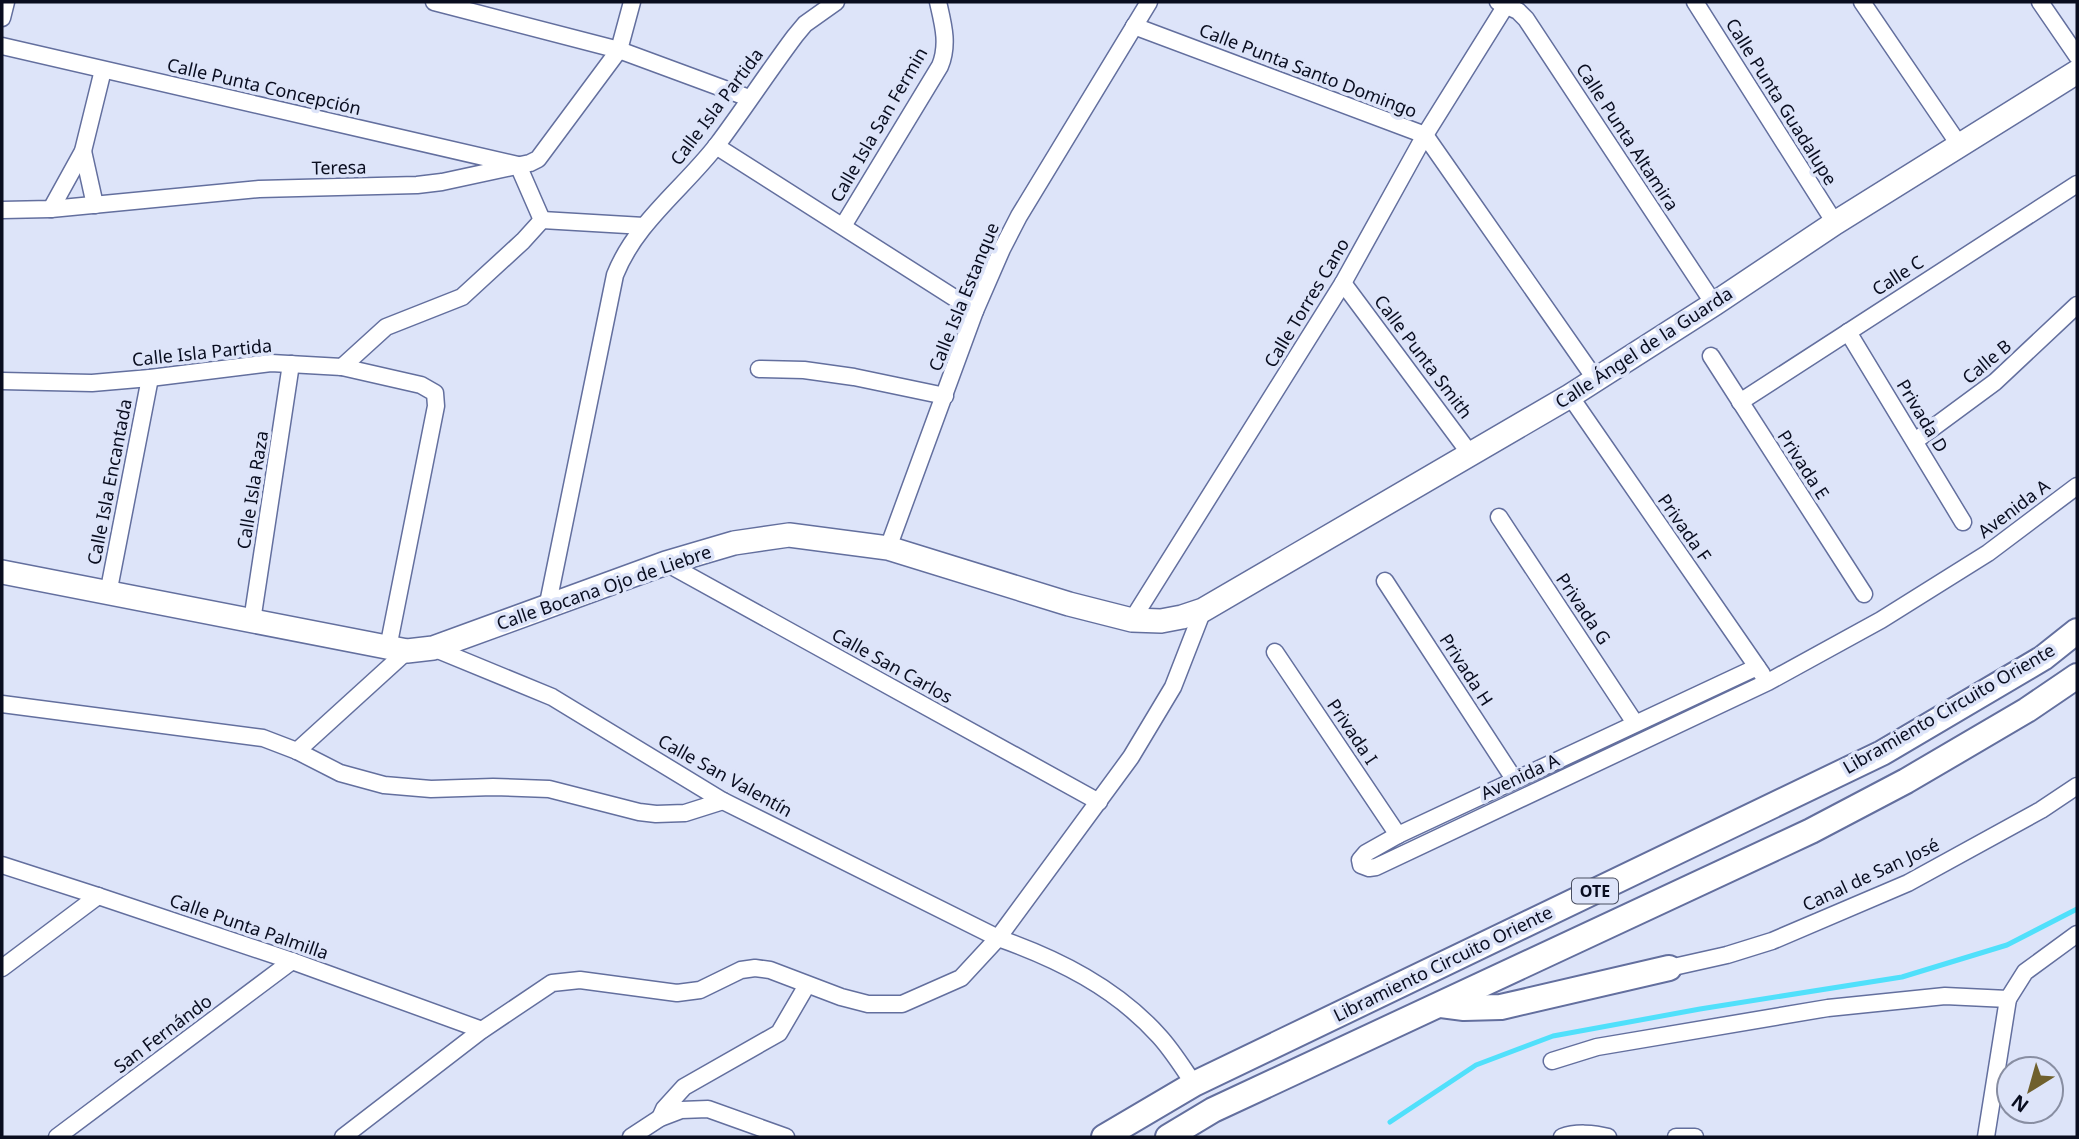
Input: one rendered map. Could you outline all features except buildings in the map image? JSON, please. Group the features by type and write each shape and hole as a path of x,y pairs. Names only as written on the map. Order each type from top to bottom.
{"main road":[{"name":"Libramiento Circuito Oriente","path":"1104,1137 1194,1084 1882,753 2043,658 2077,631"},
{"name":"Libramiento Circuito Oriente","path":"1168,1137 1213,1110 1811,831 1882,794 2027,710 2077,676"},
{"path":"1440,1004 1464,1008 1501,1007 1669,968"}],"street":[{"path":"2,18 6,2"},
{"path":"434,2 619,50 749,98"},
{"path":"619,50 632,2"},
{"name":"Calle Isla Partida","path":"547,608 615,275 628,247 643,226 716,146 795,36 806,24 836,2"},
{"name":"Calle Isla San Fermin","path":"843,226 940,66 944,56 945,34 938,2"},
{"name":"Calle Isla Estanque","path":"888,548 975,312 1002,249 1019,216 1149,2"},
{"name":"Calle Punta Guadalupe","path":"1695,2 1835,223"},
{"path":"1862,2 1960,146"},
{"path":"2040,2 2077,56"},
{"name":"Calle Torres Cano","path":"1132,620 1343,283 1425,135 1504,3"},
{"name":"Calle Punta Altamira","path":"1504,3 1526,19 1714,304"},
{"name":"Calle Punta Santo Domingo","path":"1134,26 1425,135 1596,380"},
{"name":"Calle Punta Concepción","path":"2,46 518,165"},
{"name":"Teresa","path":"2,210 51,209 259,189 417,185 530,163 538,159 619,50"},
{"path":"51,209 83,151 103,70"},
{"name":"Calle Ángel de la Guarda","path":"1203,610 1570,397 1835,223 2077,72"},
{"path":"716,146 975,312"},
{"path":"83,151 94,205"},
{"path":"518,165 542,220"},
{"name":"Calle C","path":"1740,402 2077,184"},
{"path":"542,220 643,226"},
{"path":"342,367 386,327 461,297 523,241 542,220"},
{"name":"Calle Punta Smith","path":"1343,283 1471,454"},
{"name":"Calle B","path":"1915,441 1995,382 2077,305"},
{"name":"Privada D","path":"1848,332 1963,522"},
{"name":"Privada E","path":"1711,356 1864,594"},
{"name":"Calle Isla Partida","path":"2,381 92,383 271,363 342,367 421,385 435,393 436,406 397,650"},
{"name":"Calle Isla Raza","path":"252,621 291,364"},
{"path":"759,369 804,370 854,377 945,396"},
{"name":"Calle Isla Encantada","path":"108,594 149,378"},
{"name":"Privada F","path":"1570,397 1768,682"},
{"name":"Avenida A","path":"1757,667 1398,835 1366,853 1360,860 1361,865 1376,867 1768,682 1881,620 1988,553 2077,486"},
{"name":"Privada G","path":"1499,517 1635,723"},
{"name":"Calle Bocana Ojo de Liebre","path":"2,572 397,650 433,648 666,563 734,543 789,535 888,548 1069,604 1132,620 1161,621 1203,610"},
{"name":"Calle San Carlos","path":"666,563 1099,802"},
{"name":"Privada H","path":"1385,582 1514,779"},
{"path":"343,1137 482,1030 552,983 580,980 677,993 699,990 741,970 755,968 770,970 868,1004 902,1004 961,978 998,938 1131,757 1173,687 1203,610"},
{"name":"Calle San Valentín","path":"433,648 552,697 723,801 998,938 1039,953 1076,971 1133,1010 1160,1037 1194,1084"},
{"path":"297,751 397,650"},
{"name":"Privada I","path":"1275,652 1398,835"},
{"path":"2,704 263,738 297,751 340,773 384,785 431,789 549,789 656,814 685,813 723,801"},
{"name":"Canal de San José","path":"1669,968 1727,955 1772,941 1908,883 2041,810 2077,786"},
{"name":"Calle Punta Palmilla","path":"2,865 292,961 482,1030"},
{"path":"2,968 99,896"},
{"path":"1986,1137 2008,999 2025,972 2077,934"},
{"name":"San Fernándo","path":"57,1137 292,961"},
{"path":"660,1118 664,1109 684,1087 779,1033 807,985"},
{"path":"1552,1061 1597,1047 1828,1008 1945,996 2008,999"},
{"path":"631,1137 660,1118 681,1110 708,1109 786,1137"},
{"path":"1562,1137 1597,1134 1608,1137"},
{"path":"1676,1137 1695,1137"}],"waterway":[{"path":"1390,1122 1476,1065 1553,1036 1700,1009 1902,977 2007,945 2077,909"}]}
